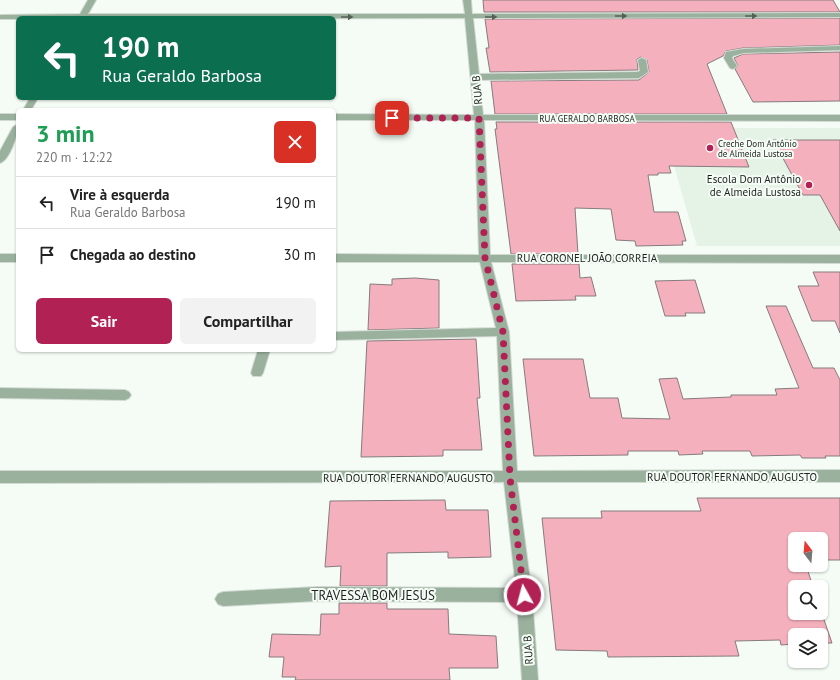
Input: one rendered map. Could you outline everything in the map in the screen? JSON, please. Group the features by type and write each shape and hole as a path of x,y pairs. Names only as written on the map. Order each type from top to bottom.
{"street":[{"path":"83,16 92,0"},
{"name":"RUA B","path":"467,0 470,17 479,118 485,258 503,332 510,478 524,595 530,680"},
{"path":"336,17 840,15"},
{"path":"0,17 16,17"},
{"path":"733,66 728,58 729,54 734,52 763,49 840,48"},
{"path":"476,77 639,75 644,72 642,60"},
{"path":"0,117 16,117"},
{"name":"RUA GERALDO BARBOSA","path":"336,117 840,118"},
{"path":"0,160 16,131"},
{"path":"0,258 16,258"},
{"name":"RUA CORONEL JOÃO CORREIA","path":"336,258 840,259"},
{"path":"336,336 503,332"},
{"path":"257,373 263,352"},
{"path":"0,393 124,395"},
{"name":"RUA DOUTOR FERNANDO AUGUSTO","path":"0,477 510,478 840,476"},
{"name":"TRAVESSA BOM JESUS","path":"222,599 317,594 524,595"}],"shaded area":[{"path":"663,128 840,128 840,246 697,246"}],"building":[{"path":"483,0 833,0 840,12 484,12"},
{"path":"840,18 840,45 743,48 726,51 723,56 707,64 727,114 495,114 491,81 639,80 649,72 647,60 641,57 637,59 638,70 490,72 486,48 489,48 485,19"},
{"path":"840,52 840,101 753,102 735,69 738,66 734,58 743,54"},
{"path":"496,122 731,122 749,167 669,166 671,173 648,175 654,212 678,212 686,241 682,241 683,245 636,246 635,241 616,240 611,209 575,208 578,254 511,254 495,129 497,129"},
{"path":"773,140 840,140 840,231 820,195 803,195"},
{"path":"512,264 579,264 580,278 591,277 596,296 575,296 576,300 516,301"},
{"path":"813,272 840,272 840,333 835,321 812,321 798,286 819,286"},
{"path":"415,278 439,280 439,328 368,330 370,284 392,285 392,279"},
{"path":"695,280 705,313 685,313 686,316 665,316 655,281"},
{"path":"766,306 786,306 813,368 834,368 840,380 840,456 825,456 826,458 802,458 800,455 752,456 750,451 702,451 703,454 679,455 678,451 628,451 628,455 534,456 523,359 583,359 590,398 618,398 622,418 670,419 659,379 677,378 683,399 731,397 731,395 777,395 775,389 799,388"},
{"path":"476,339 480,398 477,398 482,450 443,450 443,456 361,457 367,341"},
{"path":"697,498 840,498 840,560 828,560 828,532 788,532 788,572 808,572 811,580 788,580 788,620 824,620 827,628 788,628 788,644 781,645 780,640 735,641 739,656 608,657 607,651 556,650 542,518 602,518 601,511 701,511"},
{"path":"445,500 446,510 488,510 491,557 448,558 448,552 387,553 387,586 340,586 341,566 325,567 330,501"},
{"path":"339,603 387,603 387,609 448,609 449,634 496,636 498,668 449,668 450,680 295,680 296,677 282,677 284,657 269,657 272,634 320,635 321,614 339,614"},
{"path":"828,631 832,643 828,643"}],"place":[{"name":"Creche Dom Antônio de Almeida Lustosa","path":"710,148"},
{"name":"Escola Dom Antônio de Almeida Lustosa","path":"809,185"}],"route":[{"path":"392,118 479,118 485,258 503,332 510,478 524,595"}]}
